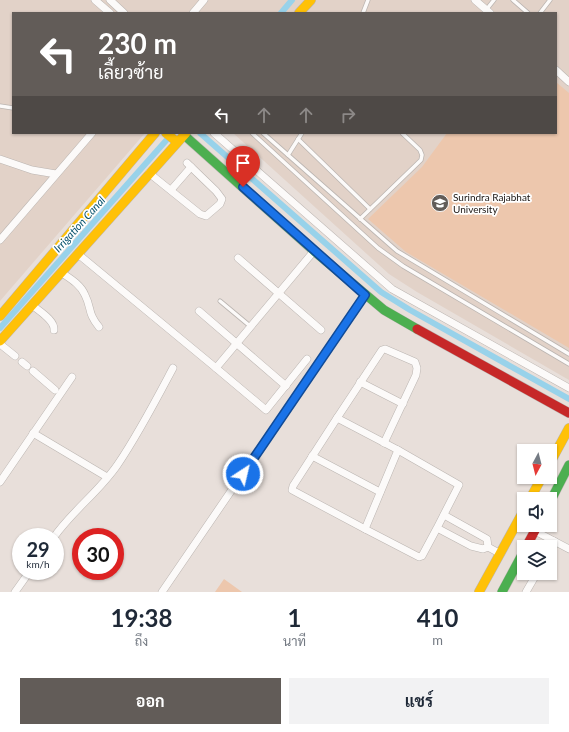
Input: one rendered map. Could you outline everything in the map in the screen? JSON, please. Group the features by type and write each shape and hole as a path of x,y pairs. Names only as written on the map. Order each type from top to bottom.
{"street":[{"path":"95,0 109,12"},
{"path":"110,0 123,12"},
{"path":"194,12 204,0"},
{"path":"300,12 311,0"},
{"path":"474,0 488,12"},
{"path":"557,71 569,82"},
{"path":"0,240 91,134"},
{"path":"0,316 154,134"},
{"path":"170,134 180,137 365,295 396,317 569,413"},
{"path":"215,134 392,289 569,388"},
{"path":"15,356 0,342 180,137"},
{"path":"0,158 32,170 56,174"},
{"path":"149,173 203,216 208,215 222,201 221,196 189,165 171,190"},
{"path":"216,368 314,251"},
{"path":"78,254 266,410 307,359"},
{"path":"238,258 277,294 321,330"},
{"path":"62,273 79,285 83,291 89,313 99,327"},
{"path":"162,592 365,295"},
{"path":"32,305 51,321 54,326 54,330"},
{"path":"199,311 286,386"},
{"path":"337,418 384,443 398,450 459,485 422,556 419,557 292,490 312,456 360,382 382,350 385,349 415,362 417,368 416,375 384,443"},
{"path":"60,528 94,494 125,452 173,368"},
{"path":"33,371 55,390"},
{"path":"1,477 33,434 72,376"},
{"path":"360,382 403,404"},
{"path":"557,450 569,428"},
{"path":"33,434 107,477"},
{"path":"365,529 398,450"},
{"path":"312,456 380,492"},
{"path":"555,492 569,465"},
{"path":"444,515 487,539 488,547"},
{"path":"479,592 517,522"},
{"path":"437,528 471,546 483,550 488,547"},
{"path":"542,532 553,540"},
{"path":"557,543 569,549"},
{"path":"488,547 499,553"},
{"path":"502,592 517,564"},
{"path":"15,592 24,580"},
{"path":"526,592 533,580"}],"lane":[{"path":"363,12 368,0"},
{"path":"488,12 494,0"},
{"path":"513,0 527,12"},
{"path":"541,12 550,0"},
{"path":"0,106 12,108"},
{"path":"253,134 378,248 403,266 569,364"},
{"path":"264,134 360,219 409,259 569,354"},
{"path":"288,155 301,134"},
{"path":"360,219 421,160 422,155 420,150 403,134"},
{"path":"298,139 370,209"},
{"path":"220,301 250,326"}],"shaded area":[{"name":"Surindra Rajabhat University","path":"0,0 569,0 569,380 417,292 389,274 234,134 557,134 557,12 12,12 12,134 144,134 0,301"},
{"path":"557,83 569,93 569,348 406,252 368,219 422,167 446,134 557,134"},
{"path":"224,579 242,592 215,592"}],"waterway":[{"name":"Irrigation Canal","path":"282,12 292,0"},
{"path":"201,134 381,292 410,310 569,399"},
{"name":"Irrigation Canal","path":"0,328 171,135"}],"traffic: fast":[{"path":"184,135 314,251 384,310 417,329"},
{"path":"555,492 569,465"},
{"path":"502,592 517,564"}],"traffic: slow":[{"path":"300,12 311,0"},
{"path":"0,316 154,134"},
{"path":"167,134 177,142"},
{"path":"0,341 185,134"},
{"path":"557,450 569,428"},
{"path":"534,492 538,484"},
{"path":"479,592 517,523"}],"traffic: jam":[{"path":"417,329 569,413"},
{"path":"530,540 534,532"}],"place":[{"name":"Surindra Rajabhat University","path":"440,203"}],"route":[{"path":"243,187 365,295 243,474"}]}
